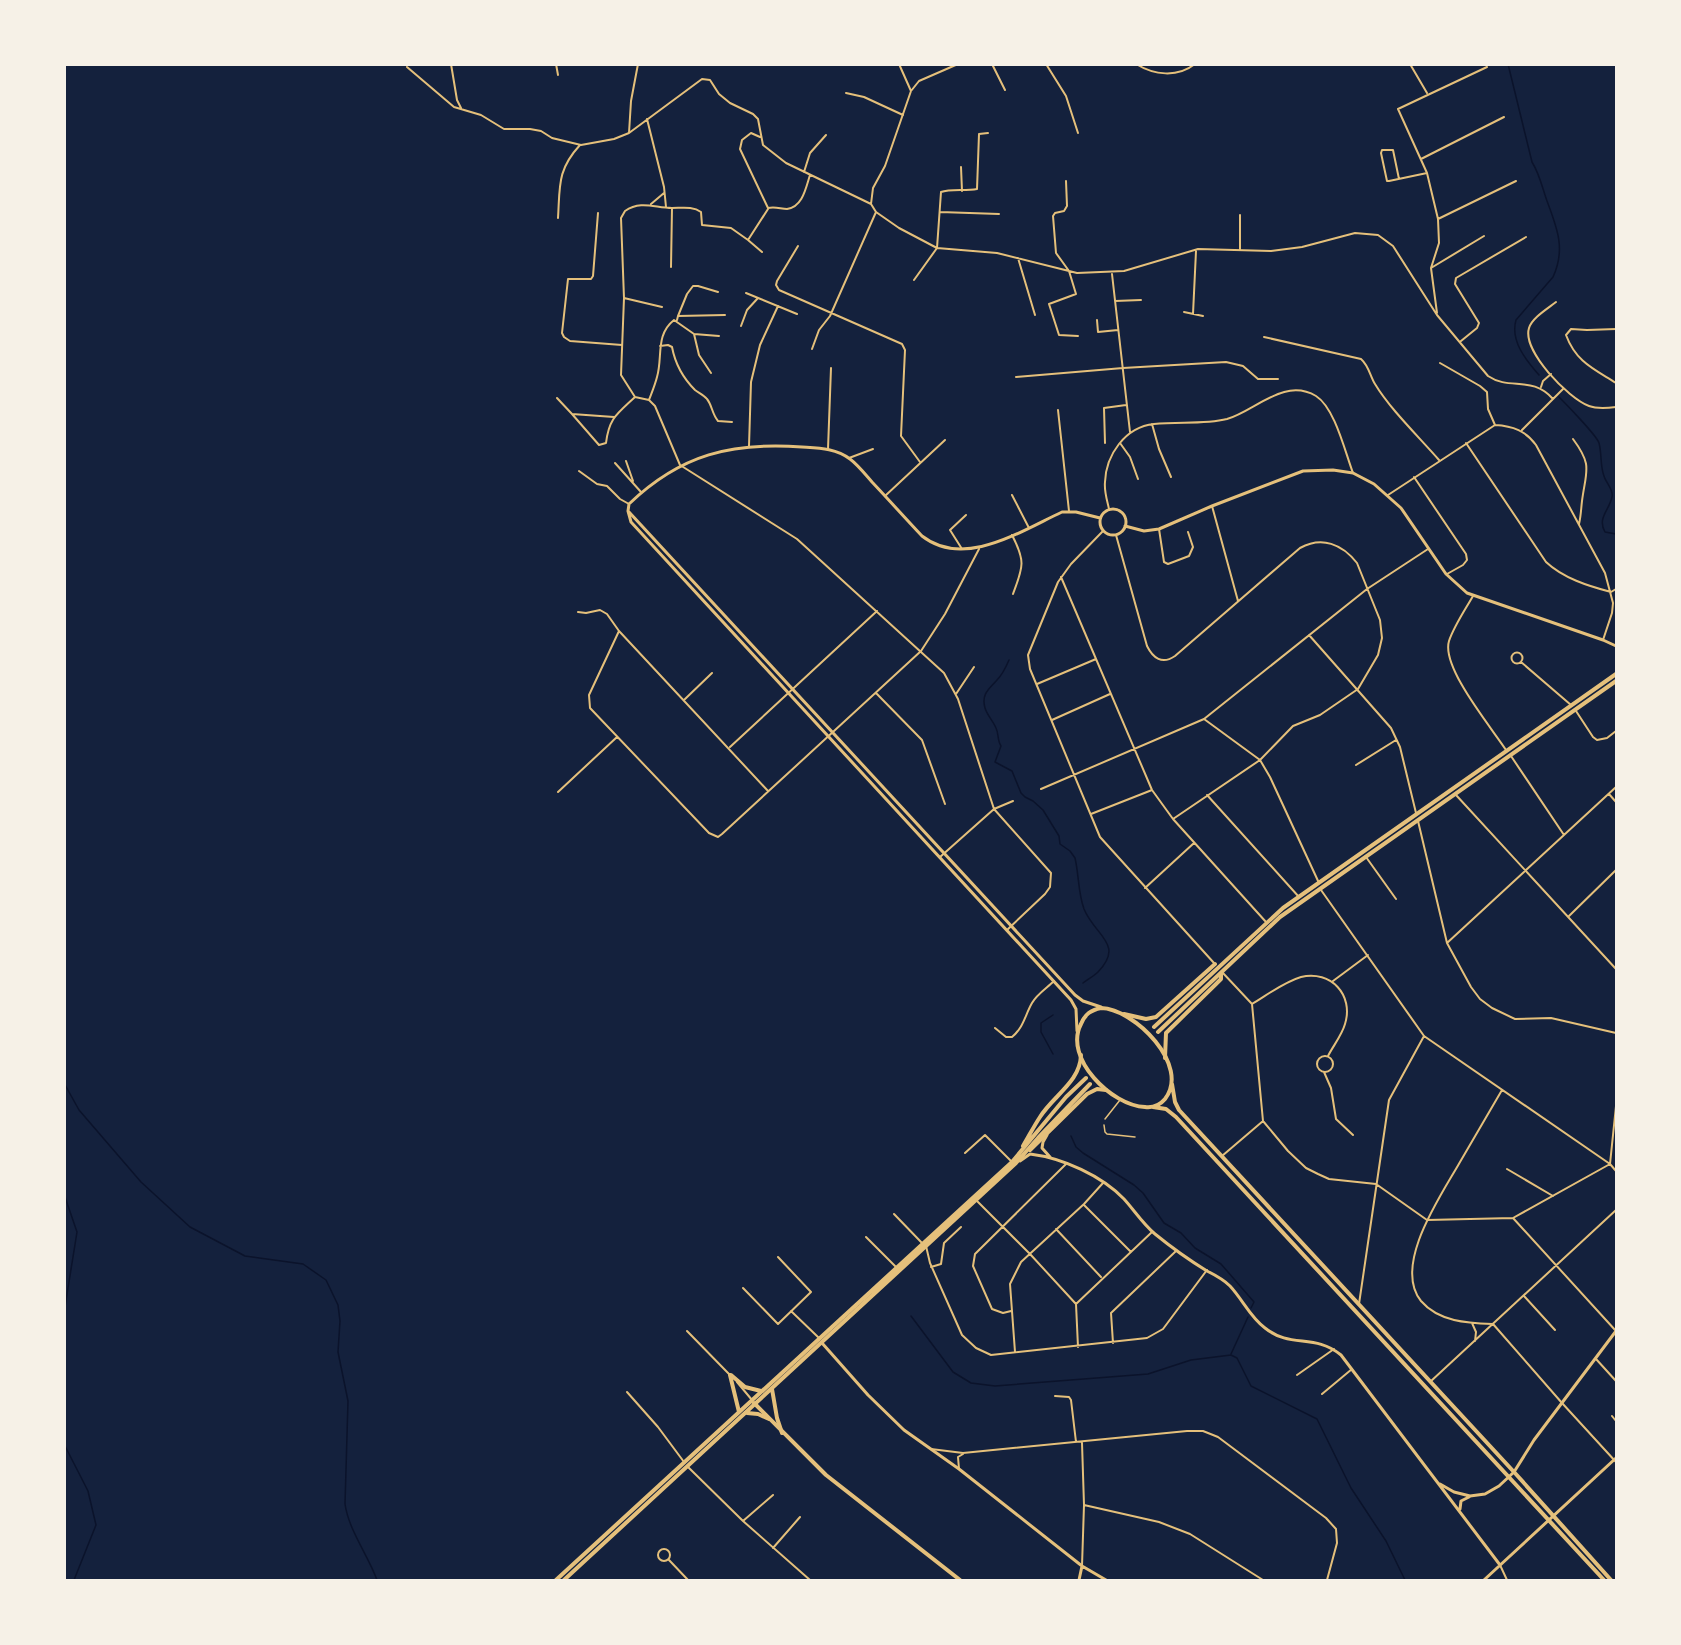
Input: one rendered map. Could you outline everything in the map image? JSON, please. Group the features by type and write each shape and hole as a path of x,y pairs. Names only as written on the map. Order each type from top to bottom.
{"main road":[{"path":"1124,1014 1143,1018 1156,1017 1266,922 1299,897 1617,674"},
{"path":"1158,1032 1280,917 1617,681"},
{"path":"1154,1027 1217,965"},
{"path":"1222,972 1221,979 1166,1033 1166,1058 1175,1102 1179,1110 1514,1472 1611,1581"},
{"path":"1166,1058 1158,1043 1147,1031 1113,1009 1095,1009 1086,1014 1077,1031 1081,1055 1094,1079 1121,1100 1138,1107 1166,1109 1176,1117 1510,1476 1604,1581"},
{"path":"1014,1162 1040,1117 1075,1077 1081,1055"},
{"path":"1018,1155 1066,1097 1086,1078"},
{"path":"564,1581 739,1412 772,1389 896,1267 976,1200 1090,1084"},
{"path":"1153,1107 1166,1098 1172,1084"},
{"path":"556,1581 686,1464 747,1413 761,1392 1048,1133 1087,1094 1097,1089 1106,1090"},
{"path":"730,1375 745,1387 761,1392"},
{"path":"730,1375 739,1412"},
{"path":"772,1389 782,1433"},
{"path":"753,1402 832,1481 960,1581"},
{"path":"747,1413 758,1414 769,1419"}],"street":[{"path":"451,64 457,100 461,108"},
{"path":"556,64 558,75"},
{"path":"629,133 638,64"},
{"path":"899,64 911,91"},
{"path":"871,204 873,188 885,166 911,91 919,81 958,64"},
{"path":"992,64 1005,90"},
{"path":"1046,64 1066,96 1078,133"},
{"path":"1136,64 1156,73 1170,74 1195,64"},
{"path":"1416,64 1411,65 1427,94"},
{"path":"1437,315 1431,268 1439,243 1438,219 1427,173 1398,111 1399,107 1487,67"},
{"path":"407,68 454,107 481,115 504,129 541,131 552,138 580,145 614,139 629,133 702,79 710,80 719,94 730,103 753,114 758,119 763,145 773,155 871,204 876,212 915,237 937,248 998,253 1068,271 1112,272 1196,249 1271,251 1302,247 1355,232 1378,235 1394,246 1437,315 1488,376 1496,382 1541,387 1554,399"},
{"path":"846,93 864,97 903,115"},
{"path":"1421,159 1504,117"},
{"path":"647,119 666,207"},
{"path":"760,137 751,133 742,140 740,149 768,208"},
{"path":"914,280 937,248 941,192 977,189 979,134 988,133"},
{"path":"804,172 810,153 826,135"},
{"path":"558,218 563,171 567,160 580,145"},
{"path":"1399,179 1394,152 1392,149 1382,150 1387,181 1399,179 1427,173"},
{"path":"962,167 962,191"},
{"path":"748,240 768,208 787,209 796,206 803,195 810,175"},
{"path":"1438,219 1516,180"},
{"path":"1066,181 1067,206 1064,211 1055,213 1053,216 1056,253 1068,271 1076,294 1049,304 1059,335 1078,336"},
{"path":"651,204 664,193"},
{"path":"762,252 731,228 702,225 701,212 697,209 651,204 630,207 625,211 621,218 624,298 621,375 635,397 649,400 655,406 680,465 788,532 944,673 956,694 994,808 1048,868 1052,879 1045,894 1009,928"},
{"path":"671,267 672,208"},
{"path":"812,349 819,330 831,313 876,212"},
{"path":"940,212 999,214"},
{"path":"598,213 593,276 591,279 568,279 562,333 570,341 622,345"},
{"path":"1240,215 1240,250"},
{"path":"1431,268 1484,236"},
{"path":"1461,342 1477,328 1479,323 1455,284 1456,278 1526,237"},
{"path":"798,246 776,285 779,290 902,344 905,350 901,436 921,462"},
{"path":"1193,314 1196,249"},
{"path":"1018,258 1035,315"},
{"path":"1112,272 1130,432"},
{"path":"677,320 687,294 693,286 718,292"},
{"path":"746,293 797,314"},
{"path":"624,298 662,307"},
{"path":"741,326 747,310 759,298"},
{"path":"1115,301 1141,300"},
{"path":"1556,302 1531,324 1528,339 1532,349 1563,389 1589,406 1617,407"},
{"path":"749,446 751,382 760,345 778,306"},
{"path":"1184,312 1203,316"},
{"path":"678,316 725,315"},
{"path":"677,320 694,334 718,336"},
{"path":"649,400 657,377 660,346 667,326 677,320"},
{"path":"1097,320 1098,332 1118,330"},
{"path":"1617,329 1571,328 1566,335 1574,352 1592,369 1617,383"},
{"path":"694,334 699,355 711,373"},
{"path":"1264,338 1361,359 1375,384 1439,460"},
{"path":"660,346 672,347 683,375 707,399 718,421 732,422"},
{"path":"1016,377 1226,362 1243,366 1258,379 1278,379"},
{"path":"1440,363 1487,392 1488,409 1495,426"},
{"path":"828,449 831,368"},
{"path":"1541,387 1543,381 1551,374"},
{"path":"1522,430 1563,389"},
{"path":"1109,509 1105,488 1106,473 1112,455 1130,432 1152,424 1225,419 1242,414 1268,398 1294,390 1317,397 1330,412 1353,473"},
{"path":"557,398 599,445 606,443 608,426 614,417 635,397"},
{"path":"1105,443 1104,408 1126,405"},
{"path":"1058,410 1069,511"},
{"path":"572,414 614,417"},
{"path":"1152,424 1159,449 1171,477"},
{"path":"1388,495 1495,426 1522,430 1536,445 1605,573 1611,592 1612,613 1603,640"},
{"path":"1573,439 1587,462 1578,524"},
{"path":"885,496 945,440"},
{"path":"1120,443 1130,457 1138,479"},
{"path":"1466,443 1546,561 1558,572 1595,588 1611,592 1617,589"},
{"path":"1100,518 1069,511 1062,512 979,549 948,548 927,541 849,458 828,449 784,446 749,446 698,457 680,465 641,492 629,504 628,511 631,522 791,691 1009,928 1083,1002 1101,1008"},
{"path":"849,458 873,449"},
{"path":"626,461 634,484"},
{"path":"615,463 641,492"},
{"path":"1125,526 1144,531 1159,529 1302,471 1333,470 1353,473 1374,484 1401,508 1446,574 1460,589 1473,596 1506,605 1616,646"},
{"path":"579,471 597,484 608,486 620,499 629,504"},
{"path":"1414,477 1466,554 1467,560 1446,574"},
{"path":"1012,495 1029,528"},
{"path":"1212,506 1238,601"},
{"path":"1109,509 1118,509 1124,514 1125,526 1116,535 1109,535 1100,525 1100,518 1109,509"},
{"path":"962,549 950,530 966,515"},
{"path":"1159,529 1164,562 1168,564 1189,556 1193,547 1188,532"},
{"path":"1103,531 1061,577 1028,655 1030,669 1102,840 1217,965"},
{"path":"1012,535 1022,559 1020,575 1013,594"},
{"path":"1116,535 1147,646 1158,659 1167,660 1175,656 1299,548 1313,543 1329,543 1344,549 1357,563 1380,620 1382,638 1378,655 1358,689 1320,715 1293,726 1260,760 1173,819"},
{"path":"619,631 589,695 591,710 709,833 715,837 721,836 921,651 945,614 979,549"},
{"path":"1041,789 1204,719 1367,589 1428,549"},
{"path":"1061,577 1152,790 1173,819 1266,922"},
{"path":"1473,596 1448,643 1448,657 1454,675 1506,751"},
{"path":"578,612 602,611 768,791"},
{"path":"729,748 878,611"},
{"path":"1309,635 1388,722 1397,739 1416,815"},
{"path":"1037,684 1096,659"},
{"path":"1521,662 1572,705"},
{"path":"956,694 974,667"},
{"path":"684,700 712,673"},
{"path":"876,693 922,741 945,804"},
{"path":"1052,720 1110,694"},
{"path":"1576,711 1597,740 1607,738 1617,731"},
{"path":"1204,719 1260,760 1319,884"},
{"path":"558,792 617,737"},
{"path":"1356,765 1397,739"},
{"path":"1510,756 1564,835"},
{"path":"1447,943 1617,787"},
{"path":"1091,814 1152,790"},
{"path":"1455,794 1617,969"},
{"path":"1609,794 1617,802"},
{"path":"1207,795 1299,897"},
{"path":"942,856 994,808 1013,801"},
{"path":"1418,821 1447,943 1480,999 1492,1008 1515,1019 1551,1018 1617,1033"},
{"path":"1145,888 1194,843"},
{"path":"1366,857 1395,899"},
{"path":"1568,916 1617,870"},
{"path":"1321,889 1424,1036 1617,1171"},
{"path":"1009,928 1075,1007 1077,1031"},
{"path":"1333,981 1368,955"},
{"path":"1222,972 1252,1004 1263,1121 1288,1151 1312,1171 1329,1179 1376,1184 1427,1220 1513,1218 1610,1164"},
{"path":"1252,1004 1301,977 1321,977 1333,981 1344,1000 1345,1023 1328,1056"},
{"path":"995,1028 1006,1037 1015,1035 1022,1027 1032,1003 1054,981"},
{"path":"1359,1306 1389,1100 1424,1036"},
{"path":"1328,1056 1322,1057 1317,1062 1331,1088 1336,1119 1353,1136"},
{"path":"1324,1072 1333,1067 1333,1062 1328,1056"},
{"path":"1484,1581 1616,1460 1562,1403 1493,1324 1472,1323 1441,1316 1421,1301 1416,1291 1413,1270 1415,1254 1427,1220 1502,1090"},
{"path":"1610,1164 1617,1106"},
{"path":"1221,1157 1263,1121"},
{"path":"1048,1133 1042,1142 1042,1148 1054,1160"},
{"path":"965,1153 985,1135 1014,1162 1030,1154 1066,1164 1104,1182 1124,1198 1152,1232 1229,1284 1257,1321 1274,1335 1293,1341 1321,1342 1334,1349 1352,1369 1460,1511 1500,1566 1508,1581"},
{"path":"1011,1311 1003,1313 992,1309 973,1266 975,1254 1066,1164"},
{"path":"1507,1169 1553,1196"},
{"path":"1015,1352 1011,1311 1012,1277 1021,1262 1084,1204 1104,1182"},
{"path":"976,1200 1076,1304 1078,1347"},
{"path":"1084,1204 1131,1252"},
{"path":"1430,1382 1617,1210"},
{"path":"894,1214 924,1244 931,1267 962,1335 976,1348 991,1355 1147,1338 1163,1329 1207,1270"},
{"path":"1460,1511 1461,1501 1470,1496 1490,1492 1514,1472 1526,1451 1617,1331 1513,1218"},
{"path":"931,1267 941,1264 944,1243 961,1227"},
{"path":"1056,1229 1102,1278"},
{"path":"1076,1304 1152,1232"},
{"path":"866,1237 896,1267"},
{"path":"1113,1343 1111,1313 1177,1250"},
{"path":"742,1288 778,1324 811,1292 778,1257"},
{"path":"1524,1296 1555,1330"},
{"path":"791,1311 904,1430 959,1469 1082,1566 1106,1581"},
{"path":"1472,1323 1476,1332 1474,1342"},
{"path":"687,1331 753,1402"},
{"path":"1297,1375 1334,1349"},
{"path":"1596,1359 1617,1381"},
{"path":"1322,1394 1352,1369"},
{"path":"627,1392 686,1464 743,1521 810,1581"},
{"path":"1055,1396 1069,1397 1071,1400 1076,1442"},
{"path":"1612,1416 1617,1421"},
{"path":"932,1449 963,1453 1203,1431 1218,1437 1326,1518 1336,1529 1337,1543 1327,1581"},
{"path":"1079,1581 1082,1566 1084,1505 1082,1442"},
{"path":"959,1469 958,1457 963,1453"},
{"path":"1437,1483 1454,1492 1470,1496"},
{"path":"743,1521 773,1495"},
{"path":"1084,1505 1159,1522 1190,1534 1263,1581"},
{"path":"772,1548 800,1517"},
{"path":"669,1560 660,1560 658,1554 660,1551 663,1549 669,1551 669,1560 688,1581"}],"lane":[{"path":"1105,1119 1121,1100"},
{"path":"1104,1125 1107,1134 1135,1137"}],"waterway":[{"path":"1508,64 1532,162 1541,181 1559,239 1559,257 1553,277 1516,320 1517,343 1539,375"},
{"path":"1559,397 1588,427 1599,443 1603,472 1612,494 1602,523 1605,532 1616,534"},
{"path":"1009,660 1001,675 986,692 984,699 986,711 996,728 1001,746 995,762 1012,771 1021,793 1043,810 1059,836 1060,844 1075,858 1084,909 1105,940 1109,954 1106,962 1083,983"},
{"path":"1053,1015 1041,1023 1041,1032 1053,1054"},
{"path":"64,1083 79,1110 141,1182 190,1227 245,1256 303,1264 326,1280 338,1305 340,1321 338,1352 348,1401 345,1504 350,1524 377,1580"},
{"path":"1071,1136 1076,1147 1083,1153 1143,1193 1164,1223 1181,1233 1195,1248 1221,1264 1254,1302 1251,1308"},
{"path":"64,1194 77,1232 64,1313"},
{"path":"911,1316 953,1372 971,1383 995,1386 1148,1374 1191,1360 1231,1355 1237,1358 1251,1386 1317,1419 1351,1488 1386,1541 1405,1580"},
{"path":"1231,1354 1248,1317"},
{"path":"64,1444 88,1491 96,1525 74,1580"}]}
